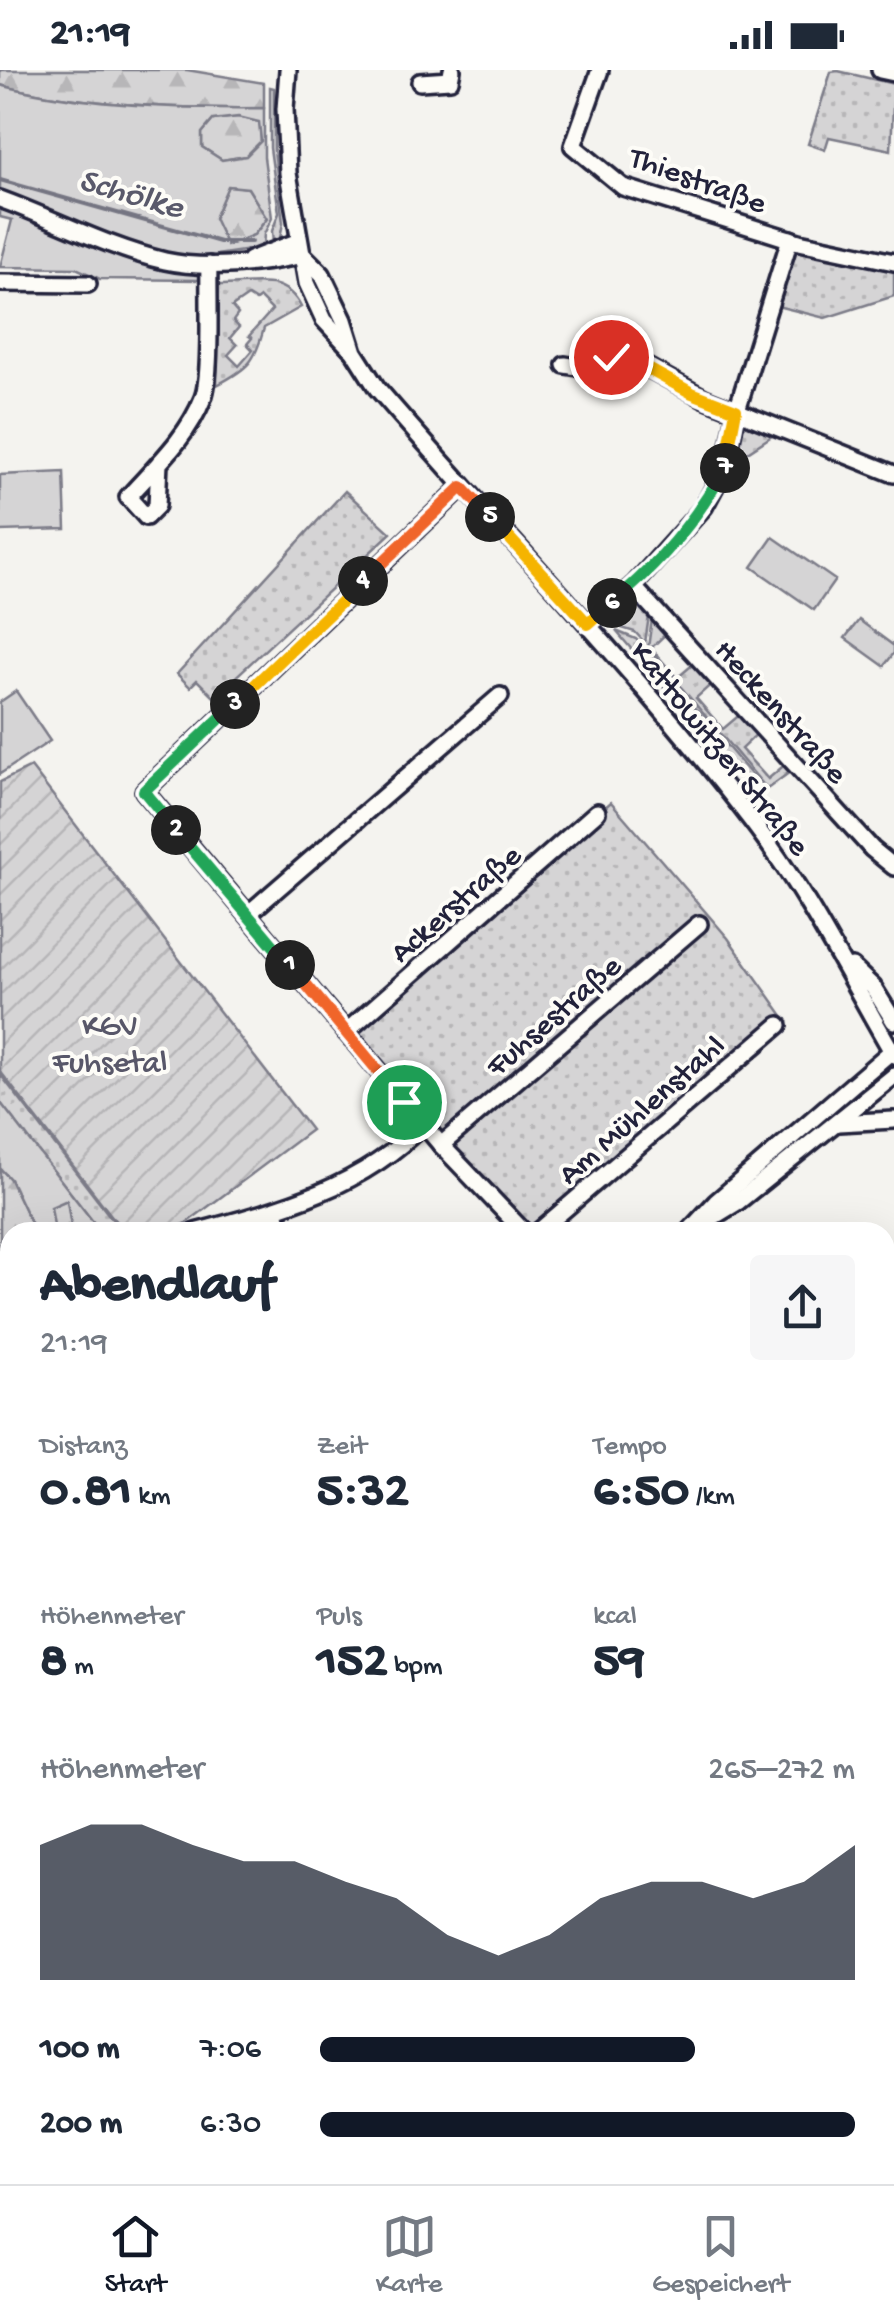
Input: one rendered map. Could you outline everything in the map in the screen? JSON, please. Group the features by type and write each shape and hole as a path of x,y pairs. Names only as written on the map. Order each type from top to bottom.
{"street":[{"name":"Kattowitzer Straße","path":"288,70 286,146 300,248 306,284 324,320 354,352 377,388 588,624 752,821 842,957 893,1051"},
{"path":"420,82 450,80 452,70"},
{"path":"880,70 894,73"},
{"name":"Thiestraße","path":"598,71 573,146 623,186 790,239 894,262"},
{"path":"0,199 167,261 272,262 300,248"},
{"path":"588,624 633,586 704,507 726,466 736,410 790,239"},
{"path":"158,464 176,444 204,397 209,264"},
{"path":"0,284 88,284"},
{"path":"564,365 584,368 611,357 632,360 692,393 894,474"},
{"path":"462,487 144,791 441,1145 514,1222"},
{"name":"Heckenstraße","path":"633,586 872,849 894,867"},
{"path":"248,914 500,696"},
{"name":"Ackerstraße","path":"346,1032 597,812"},
{"name":"Fuhsestraße","path":"441,1145 699,924"},
{"name":"Kattowitzer Straße","path":"842,957 873,987 894,1020"},
{"path":"873,987 894,992"},
{"name":"Am Mühlenstahl","path":"550,1222 779,1025"},
{"path":"697,1222 893,1051"},
{"path":"704,1222 739,1201 894,1076"},
{"path":"834,1124 894,1120"},
{"path":"231,1222 340,1185 405,1143 423,1124"},
{"path":"275,1210 278,1222"}],"green space":[{"path":"0,70 187,70 264,83 264,108 165,106 62,97 0,85"},
{"path":"831,72 894,84 891,150 829,137 825,150 808,144"},
{"path":"0,85 130,104 264,108 264,157 272,218 264,234 263,248 217,255 200,280 100,279 76,268 0,267 12,220 0,217","holes":["238,117 259,122 261,141 246,156 222,160 202,147 202,133 213,120","228,186 248,188 267,219 254,235 227,246 214,218"]},
{"path":"270,87 274,88 274,149 283,223 280,238 273,244 272,231 279,213 270,148"},
{"path":"238,117 260,122 261,142 247,156 222,160 202,147 202,133 213,120"},
{"path":"228,185 248,188 267,218 254,235 227,246 214,219"},
{"path":"790,239 894,262 894,296 825,318 769,304"},
{"path":"266,283 286,289 301,307 264,328 249,363 217,385 219,285","holes":["248,296 256,301 260,298 272,310 249,336 252,338 247,344 253,350 239,366 228,355 237,345 230,338 239,327 233,321 238,314 232,307"]},
{"path":"737,410 781,430 726,466"},
{"path":"64,472 66,529 0,531 0,475"},
{"path":"345,491 391,533 214,697 197,680 190,687 177,674"},
{"path":"773,537 835,580 814,610 752,567"},
{"path":"636,605 650,609 645,643 635,632 612,625 619,611"},
{"path":"653,611 670,630 651,648 677,678 697,661 715,681 696,698 723,729 743,712 760,731 741,749 768,779 788,762 794,769 767,789 648,648"},
{"path":"859,620 894,646 894,653 884,666 845,638"},
{"path":"616,631 636,639 761,786 761,801"},
{"path":"16,691 50,741 0,774 0,702"},
{"name":"KGV Fuhsetal","path":"31,767 311,1130 188,1222 116,1222 0,1071 0,782"},
{"path":"611,802 728,938 784,1017 551,1222 515,1222 346,1032"},
{"path":"0,1074 114,1222 93,1222 0,1102"},
{"path":"0,1102 93,1222 70,1222 67,1200 51,1207 53,1222 30,1222 10,1179 0,1168"},
{"path":"0,1168 10,1179 30,1222 0,1222"},
{"path":"67,1200 70,1222 53,1222 50,1207"}],"waterway":[{"name":"Schölke","path":"0,180 220,242 251,242"}],"route":[{"path":"404,1102 144,791 462,487 588,624 633,586 704,507 726,466 736,410 692,393 632,360 611,357"}]}
